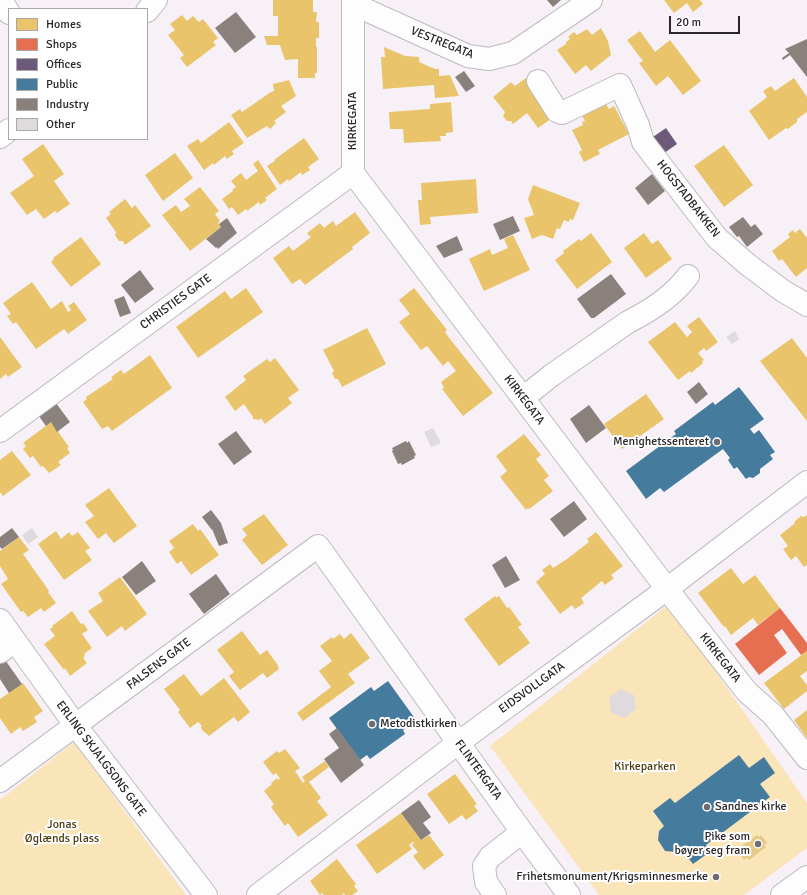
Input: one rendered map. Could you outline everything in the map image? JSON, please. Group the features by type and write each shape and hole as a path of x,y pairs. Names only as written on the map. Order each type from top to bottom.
{"street":[{"path":"1,0 8,11"},
{"path":"148,10 156,0"},
{"name":"VESTREGATA","path":"353,2 468,56 489,59 513,53 591,0"},
{"name":"KIRKEGATA","path":"353,2 352,173 667,589 747,692 773,715 807,758"},
{"name":"HOGSTADBAKKEN","path":"538,81 557,111 562,113 620,85 644,142 717,238 747,264 783,291 807,305"},
{"path":"0,137 8,131"},
{"name":"CHRISTIES GATE","path":"0,431 352,173"},
{"path":"523,398 552,375 628,322 641,316 667,298 682,285 688,276"},
{"name":"EIDSVOLLGATA","path":"258,895 458,743 667,589 807,482"},
{"name":"FALSENS GATE","path":"0,781 318,546"},
{"name":"FLINTERGATA","path":"318,546 522,832 569,895"},
{"name":"ERLING SKJALGSONS GATE","path":"0,620 8,646 76,726 206,895"},
{"path":"495,895 486,882 484,866 490,857 522,832"},
{"path":"782,895 807,877"}],"green space":[{"name":"Kirkeparken","path":"669,604 807,803 807,848 744,895 599,895 490,746"},
{"name":"Jonas Øglænds plass","path":"74,742 186,895 0,895 0,800"}],"shaded area":[{"path":"757,835 759,837 761,835 767,843 764,845 766,847 749,860 747,858 744,860 739,853 742,850 739,848"}],"building: Homes":[{"path":"273,0 313,0 313,12 317,12 316,22 319,22 319,38 316,38 317,73 315,73 315,78 298,78 298,59 285,60 280,45 267,45 264,36 278,36 278,16 273,16"},
{"path":"664,0 700,0 703,4 693,12 687,3 674,13"},
{"path":"182,15 187,21 193,16 199,22 203,19 218,38 213,42 216,45 187,67 180,58 184,55 168,35 175,30 170,24"},
{"path":"601,28 608,41 611,55 591,71 586,65 575,74 557,50 566,44 566,42 570,39 568,37 574,32 577,35 587,29 592,35"},
{"path":"640,31 655,52 670,40 701,81 683,95 668,76 656,86 639,63 643,61 627,40"},
{"path":"384,47 405,56 419,57 419,62 435,69 439,69 439,76 450,75 459,96 435,98 434,85 383,89 381,57 385,57"},
{"path":"526,78 555,116 538,128 527,113 513,124 511,121 507,121 503,116 505,112 493,97 511,82 515,86"},
{"path":"794,78 807,97 807,112 797,119 797,122 788,129 786,128 769,140 749,111 767,97 763,91 771,86 775,91"},
{"path":"289,80 296,96 281,106 286,112 274,121 276,123 270,129 267,126 247,138 231,115 240,109 242,112 274,91 273,84"},
{"path":"451,102 453,132 446,133 446,136 440,136 441,141 404,143 403,129 390,129 389,112 430,109 430,104"},
{"path":"605,102 609,109 614,106 629,134 598,150 600,154 584,162 579,152 582,150 572,130 583,125 582,122 585,121 581,114"},
{"path":"229,122 244,143 232,151 234,154 227,159 225,156 214,165 213,163 204,170 187,146 198,139 201,143"},
{"path":"304,138 319,159 308,167 310,170 302,175 301,172 289,181 288,179 280,185 267,166"},
{"path":"43,144 64,174 54,181 70,204 57,213 55,211 44,219 36,209 27,215 10,193 34,176 22,159"},
{"path":"724,145 753,185 724,207 694,166"},
{"path":"175,153 193,178 163,201 145,175"},
{"path":"258,160 277,189 265,198 267,200 260,205 259,202 247,211 246,209 238,215 232,207 229,209 222,199 236,187 231,181 241,173 246,180 258,171 253,164"},
{"path":"476,179 478,213 430,217 431,224 420,225 418,200 422,200 421,183"},
{"path":"533,185 580,203 573,220 570,219 569,222 564,220 560,229 557,228 553,239 542,235 532,239 524,218 534,215 528,199"},
{"path":"200,187 219,211 215,214 220,221 218,223 221,227 190,251 162,215 176,205 181,212 190,206 184,199"},
{"path":"125,199 132,208 135,205 151,226 125,245 123,241 119,241 115,235 116,232 106,218 111,214 109,212"},
{"path":"355,212 370,233 352,247 353,249 305,285 300,279 292,284 273,258 289,246 293,251 311,237 307,233 320,223 324,228 333,221 336,226"},
{"path":"800,229 807,238 807,268 796,277 782,259 779,261 772,251 790,237 788,234 793,230 795,233"},
{"path":"591,233 612,262 577,289 555,260 564,253 563,251 579,239 581,241"},
{"path":"644,233 652,244 658,240 672,259 646,278 624,248"},
{"path":"513,235 530,270 484,291 469,259 490,249 492,255 508,248 504,239"},
{"path":"81,237 101,264 71,287 51,262 54,259 53,258"},
{"path":"32,282 51,309 62,301 68,312 71,310 68,306 74,302 87,320 68,334 64,329 36,349 16,322 13,324 7,316 11,314 3,303"},
{"path":"246,288 263,312 198,358 176,327 225,291 231,299"},
{"path":"414,288 447,330 445,332 450,339 493,393 463,416 442,389 444,388 441,382 456,371 448,361 443,366 427,346 421,350 399,322 410,314 399,300"},
{"path":"699,317 718,342 706,351 704,348 698,353 704,360 702,361 703,363 691,373 690,371 678,380 648,342 675,322 687,337 692,332 687,326"},
{"path":"367,328 386,364 342,387 338,379 335,379 332,373 334,371 323,350"},
{"path":"0,337 22,367 8,377 6,374 0,379"},
{"path":"792,338 807,358 807,421 760,361"},
{"path":"150,355 172,388 112,431 108,426 102,429 83,402 87,399 86,397 113,379 111,377 121,370 124,374"},
{"path":"275,358 299,390 288,398 292,403 265,424 261,418 260,420 253,419 244,404 235,411 225,397 246,380 243,376 267,359 270,362"},
{"path":"646,394 664,419 622,449 604,424"},
{"path":"51,422 69,447 67,448 70,453 58,462 61,465 49,473 43,466 41,467 33,456 30,458 23,449 26,446 23,443"},
{"path":"524,434 541,455 536,459 549,476 544,480 553,491 526,510 500,477 507,471 496,456"},
{"path":"12,451 31,475 3,496 0,492 0,460"},
{"path":"109,488 137,526 114,543 106,533 98,539 85,522 94,516 85,505"},
{"path":"264,514 288,545 262,565 242,540 247,535 242,529"},
{"path":"807,515 807,565 804,567 796,556 791,560 783,549 788,546 780,535 794,524 795,521 801,516 804,517"},
{"path":"193,524 198,531 200,529 219,555 191,575 181,561 177,564 169,552 174,548 169,541"},
{"path":"56,531 61,539 69,532 72,536 78,532 90,548 85,551 92,560 64,580 38,544"},
{"path":"596,532 623,566 611,575 614,578 605,585 602,581 581,598 584,603 575,609 572,605 560,614 536,582 545,574 542,570 550,564 553,568 567,559 589,542 587,539"},
{"path":"19,537 29,550 23,554 56,603 44,612 41,608 28,617 23,611 21,612 1,584 8,579 0,566 0,551"},
{"path":"731,568 743,584 755,575 780,608 758,625 753,618 731,635 698,593"},
{"path":"120,577 147,614 125,631 122,626 107,637 88,611 103,601 98,593"},
{"path":"495,596 496,598 499,596 507,608 509,607 522,625 518,627 530,643 499,666 464,619"},
{"path":"72,611 81,624 83,623 88,630 82,634 92,648 84,654 85,656 83,658 87,663 70,676 44,644 55,636 50,629 53,627 52,626"},
{"path":"242,631 260,655 267,650 279,669 267,678 263,673 240,690 229,676 234,672 217,650"},
{"path":"351,633 370,658 348,674 355,683 303,721 297,713 331,687 319,671 332,661 320,646 332,637 333,639 340,634 344,639"},
{"path":"807,651 807,671 800,676 807,685 807,691 784,709 764,683"},
{"path":"184,674 201,696 224,678 250,712 238,722 234,717 209,736 202,730 202,726 198,722 190,728 178,712 180,710 164,689"},
{"path":"23,683 43,711 34,717 37,722 23,731 20,727 11,734 0,718 0,699"},
{"path":"807,710 807,738 794,720"},
{"path":"285,749 300,768 295,771 303,783 305,781 302,777 325,761 329,767 309,782 321,798 317,801 328,815 298,837 288,823 285,826 271,807 274,804 264,791 277,778 278,780 280,779 276,773 273,775 263,762 277,751 279,753"},
{"path":"455,774 477,804 474,806 478,811 466,820 462,815 449,824 427,794"},
{"path":"401,813 421,840 429,835 444,855 424,870 413,856 418,852 412,845 414,843 413,842 409,845 412,849 377,874 356,845"},
{"path":"337,859 356,884 354,886 358,891 352,895 345,895 344,893 342,895 324,895 322,893 320,895 310,881"}],"building: Shops":[{"path":"780,608 807,643 807,651 801,655 782,629 774,635 787,653 759,675 735,644"}],"building: Offices":[{"path":"666,128 677,144 660,156 650,139"}],"building: Public":[{"name":"Menighetssenteret","path":"739,387 764,419 750,429 754,434 759,430 775,452 770,455 773,459 760,469 760,473 753,478 749,477 746,479 737,467 734,469 728,460 730,458 723,449 664,492 660,488 646,499 626,471 676,434 674,431 713,402 715,405"},
{"name":"Metodistkirken","path":"388,681 416,720 403,730 405,734 370,759 367,755 360,760 329,718 371,687 374,691"},
{"name":"Sandnes kirke","path":"739,755 749,768 764,757 775,773 760,784 770,797 706,845 711,851 693,864 681,849 676,852 665,851 658,840 659,831 664,826 653,811 670,798 675,803"}],"building: Industry":[{"path":"547,0 561,0 553,7"},
{"path":"236,12 256,37 235,53 215,28"},
{"path":"807,39 807,77 790,55 783,60 782,58 789,53 785,49"},
{"path":"464,71 475,86 466,92 455,77"},
{"path":"652,174 665,191 648,205 635,188"},
{"path":"513,216 520,231 500,240 493,224"},
{"path":"743,217 751,227 755,224 763,234 747,247 739,236 737,237 729,227"},
{"path":"227,218 237,233 218,249 206,239 221,227 219,224"},
{"path":"457,236 463,250 444,258 436,246"},
{"path":"140,270 154,289 135,303 121,285"},
{"path":"611,274 626,294 594,318 591,318 577,299"},
{"path":"124,296 131,313 120,317 114,300"},
{"path":"699,382 708,394 696,404 687,392"},
{"path":"53,399 70,422 57,432 51,422 46,426 36,412"},
{"path":"589,405 606,428 586,443 570,419"},
{"path":"236,431 252,452 234,465 218,444"},
{"path":"406,441 407,443 409,441 416,455 414,456 415,458 402,465 401,463 398,464 392,448"},
{"path":"574,501 587,519 564,537 550,519"},
{"path":"211,510 221,523 228,543 219,546 212,529 202,517"},
{"path":"12,528 19,537 2,549 0,547 0,537"},
{"path":"506,556 520,580 505,588 492,565"},
{"path":"142,561 156,581 136,595 122,577"},
{"path":"216,574 230,594 204,614 189,594"},
{"path":"3,657 22,684 9,693 0,679 0,659"},
{"path":"337,728 364,765 341,783 324,759 339,748 329,734"},
{"path":"419,800 431,817 423,823 431,833 421,840 401,813"}],"building: Other":[{"path":"735,331 739,339 732,344 726,337"},
{"path":"433,428 441,443 431,447 424,432"},
{"path":"32,528 38,537 28,544 22,535"},
{"path":"621,689 634,695 636,709 624,718 611,712 609,697"}],"place":[{"name":"Menighetssenteret","path":"717,442"},
{"name":"Metodistkirken","path":"372,724"},
{"name":"Sandnes kirke","path":"707,807"},
{"name":"Pike som bøyer seg fram","path":"758,844"},
{"name":"Frihetsmonument/Krigsminnesmerke","path":"716,877"}]}
